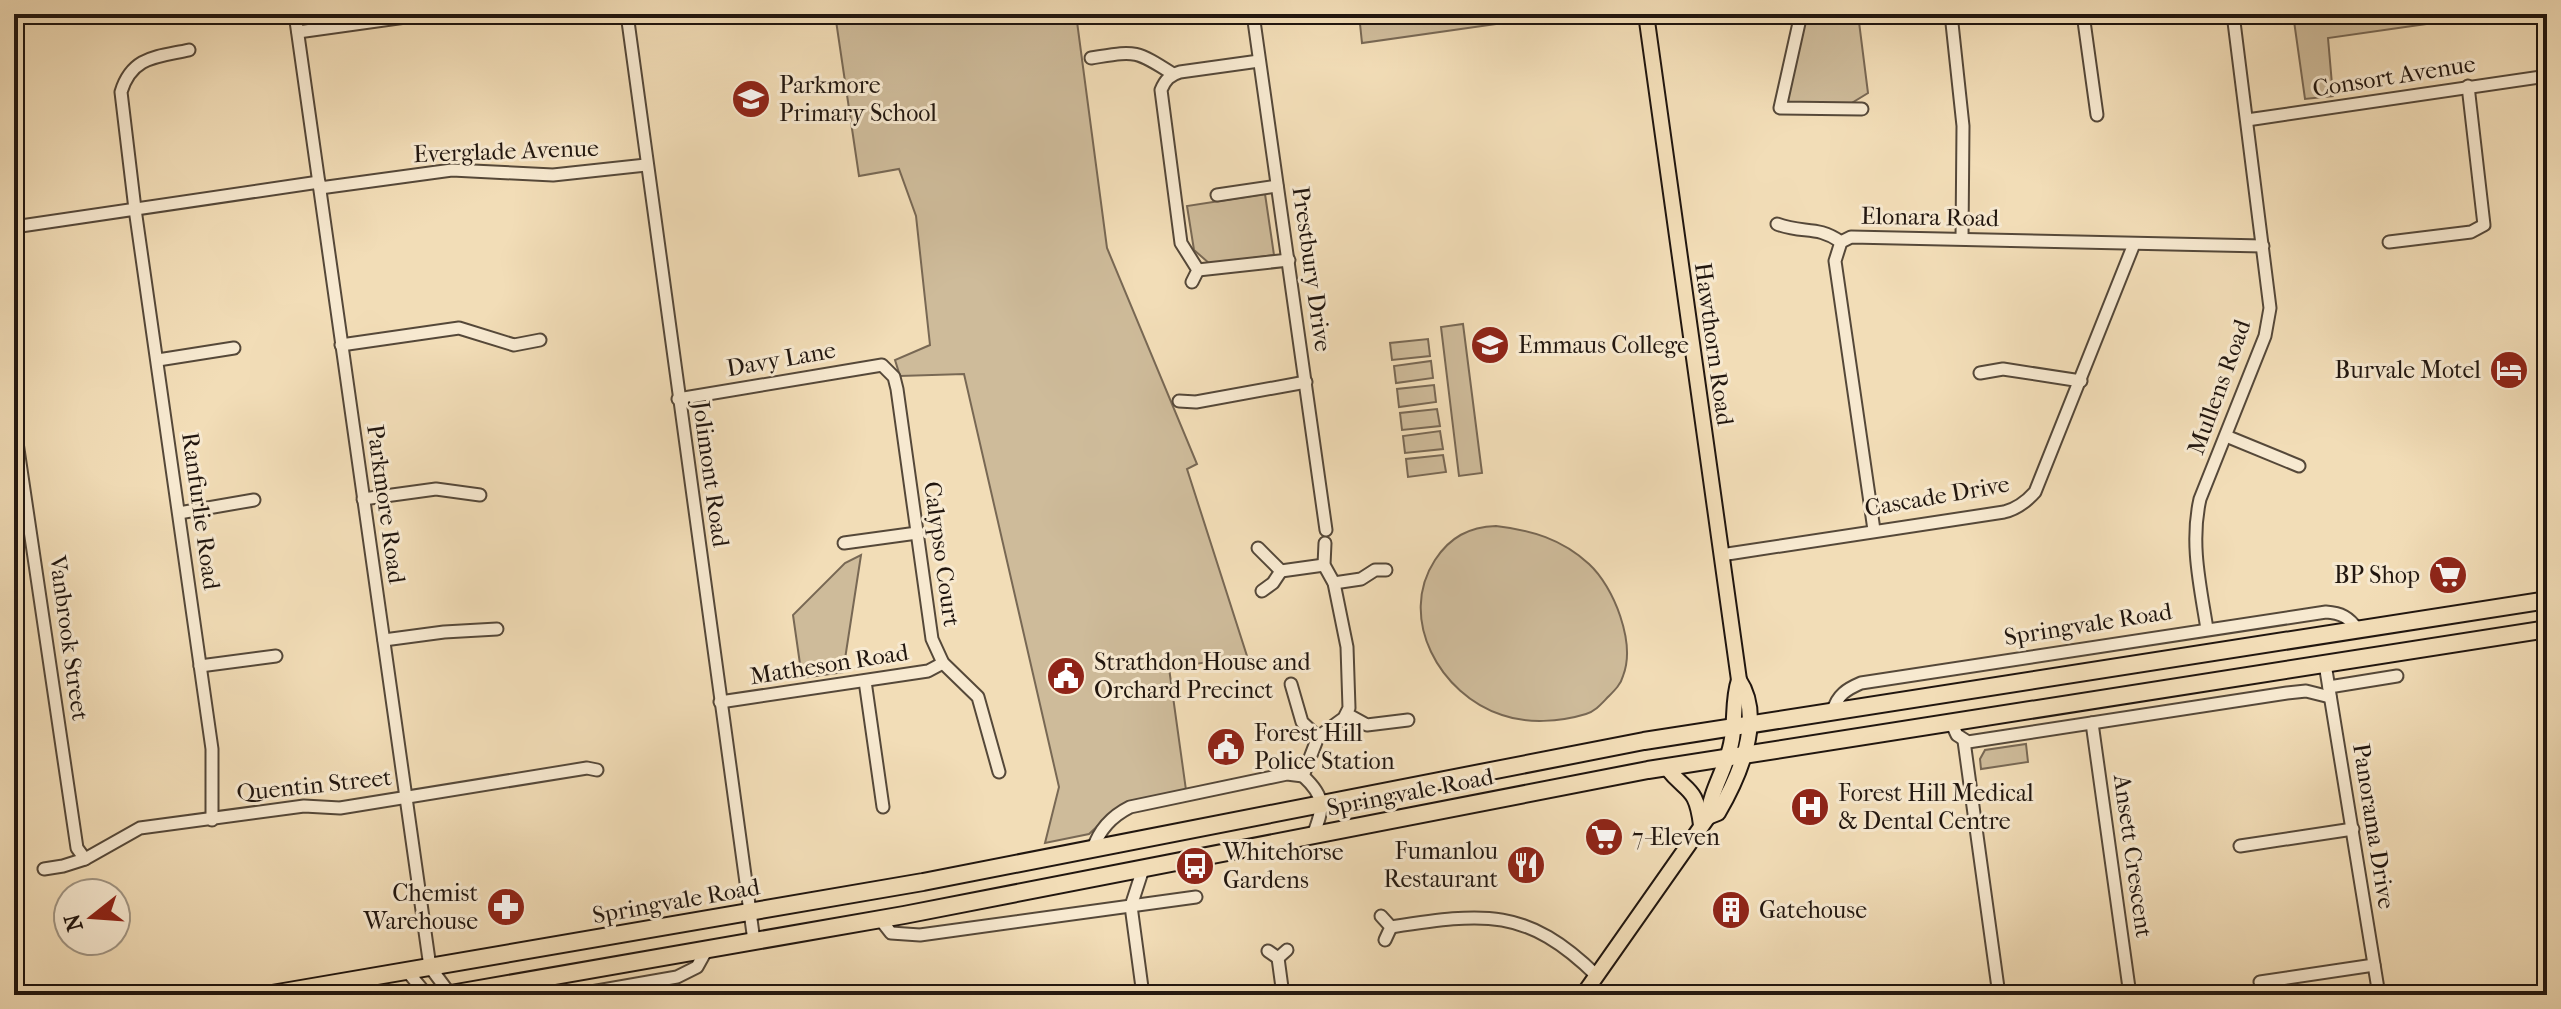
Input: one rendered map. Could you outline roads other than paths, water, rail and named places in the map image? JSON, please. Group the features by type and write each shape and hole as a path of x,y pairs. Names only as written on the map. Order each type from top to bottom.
{"highway":[{"name":"Springvale Road","path":"266,995 750,912 1093,849 1595,750 2547,600"},
{"name":"Springvale Road","path":"448,995 880,919 1666,767 2547,629"}],"main road":[{"name":"Hawthorn Road","path":"1583,995 1705,821 1718,813 1738,774 1736,755 1741,725 1735,691 1739,680 1646,14"},
{"path":"1666,767 1694,794 1705,821"}],"street":[{"name":"Parkmore Road","path":"295,14 430,967 448,995"},
{"path":"298,32 427,14"},
{"name":"Jolimont Road","path":"627,14 754,941"},
{"name":"Prestbury Drive","path":"1253,14 1326,536 1324,565"},
{"path":"1780,108 1801,14"},
{"path":"1951,14 1963,126 1962,238"},
{"path":"2083,14 2097,115"},
{"name":"Mullens Road","path":"2207,629 2196,559 2195,531 2200,499 2267,328 2270,300 2233,14"},
{"name":"Ranfurlie Road","path":"189,50 156,57 134,66 126,76 121,92 212,749 212,820"},
{"path":"1091,58 1131,52 1141,54 1173,74"},
{"path":"1198,270 1181,243 1161,90 1173,74 1259,61"},
{"name":"Consort Avenue","path":"2247,120 2547,76"},
{"path":"2389,242 2471,232 2484,225 2468,86"},
{"path":"1767,109 1862,109"},
{"name":"Everglade Avenue","path":"14,227 452,170 553,175 646,165"},
{"path":"1217,195 1277,186"},
{"path":"1777,224 1793,230 1826,231 1841,242"},
{"name":"Elonara Road","path":"1874,530 1835,261 1841,242 1851,237 1962,238 2263,246"},
{"name":"Cascade Drive","path":"1721,555 2004,512 2021,505 2035,492 2134,244"},
{"path":"1198,270 1289,260"},
{"path":"1192,282 1198,270"},
{"path":"341,345 459,328 514,345 540,340"},
{"path":"158,360 234,348"},
{"name":"Davy Lane","path":"678,399 882,365 889,372"},
{"path":"1980,373 2003,369 2081,381"},
{"name":"Calypso Court","path":"889,372 897,389 932,639 943,663 978,697 999,772"},
{"path":"1179,401 1196,402 1306,382"},
{"name":"Vanbrook Street","path":"14,422 77,848 85,859"},
{"path":"2226,436 2299,466"},
{"path":"363,499 436,489 480,495"},
{"path":"179,513 254,500"},
{"path":"844,543 917,533"},
{"path":"1258,548 1281,571"},
{"path":"1262,591 1281,571 1324,565 1334,583 1348,660 1350,691 1347,714 1318,737 1303,776 1316,790 1321,804 1321,815 1313,835"},
{"path":"1334,583 1361,579 1375,570 1386,570"},
{"name":"Springvale Road","path":"1833,711 1843,693 1861,683 2207,629 2326,612 2344,615 2358,630"},
{"path":"384,640 497,629"},
{"path":"200,666 276,656"},
{"name":"Matheson Road","path":"720,702 928,671 943,663"},
{"name":"Panorama Drive","path":"2325,664 2379,995"},
{"path":"2287,693 2300,668"},
{"path":"1964,741 2287,693 2330,692 2397,676"},
{"path":"865,681 883,807"},
{"path":"1291,684 1302,722 1318,737"},
{"path":"1347,714 1367,725 1408,720"},
{"path":"1951,722 1964,741 1999,995"},
{"name":"Ansett Crescent","path":"2092,723 2130,995"},
{"name":"Quentin Street","path":"44,869 85,859 140,828 304,806 340,808 587,768 597,770"},
{"name":"Springvale Road","path":"1093,849 1097,836 1112,818 1130,807 1287,774 1303,776"},
{"path":"2240,846 2353,829"},
{"path":"1143,869 1131,906 1143,995"},
{"path":"880,919 891,933 920,935 1196,897"},
{"path":"1381,916 1391,927"},
{"path":"1391,927 1470,916 1508,920 1545,933 1597,976"},
{"path":"1385,940 1391,927"},
{"path":"574,995 629,990 686,974 700,964 707,949"},
{"path":"1278,953 1283,995"},
{"path":"2260,982 2374,965"},
{"path":"407,971 427,995"}],"place":[{"name":"Parkmore Primary School","path":"751,99"},
{"name":"Emmaus College","path":"1490,345"},
{"name":"Burvale Motel","path":"2509,370"},
{"name":"BP Shop","path":"2448,575"},
{"name":"Strathdon House and Orchard Precinct","path":"1066,676"},
{"name":"Forest Hill Police Station","path":"1226,747"},
{"name":"Forest Hill Medical & Dental Centre","path":"1810,807"},
{"name":"7-Eleven","path":"1604,837"},
{"name":"Fumanlou Restaurant","path":"1526,865"},
{"name":"Whitehorse Gardens","path":"1195,866"},
{"name":"Chemist Warehouse","path":"506,907"},
{"name":"Gatehouse","path":"1731,910"}]}
